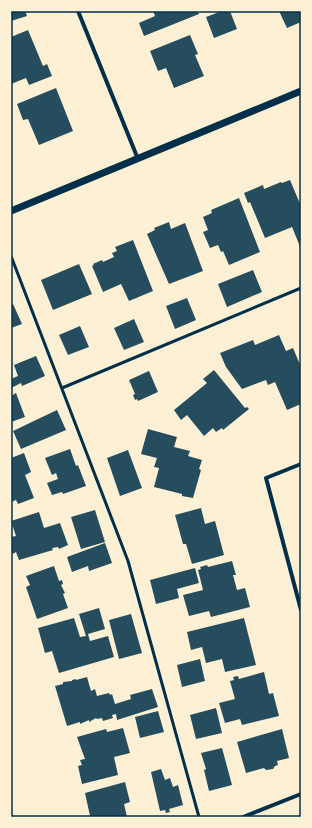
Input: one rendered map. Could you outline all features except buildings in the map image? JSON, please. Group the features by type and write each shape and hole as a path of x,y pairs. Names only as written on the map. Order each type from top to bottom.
{"street":[{"path":"78,11 138,159"},
{"path":"11,211 301,91"},
{"path":"301,464 266,478 301,610"},
{"path":"243,817 301,794"}],"lane":[{"path":"11,256 128,560 198,817"},
{"path":"62,388 301,288"}]}
